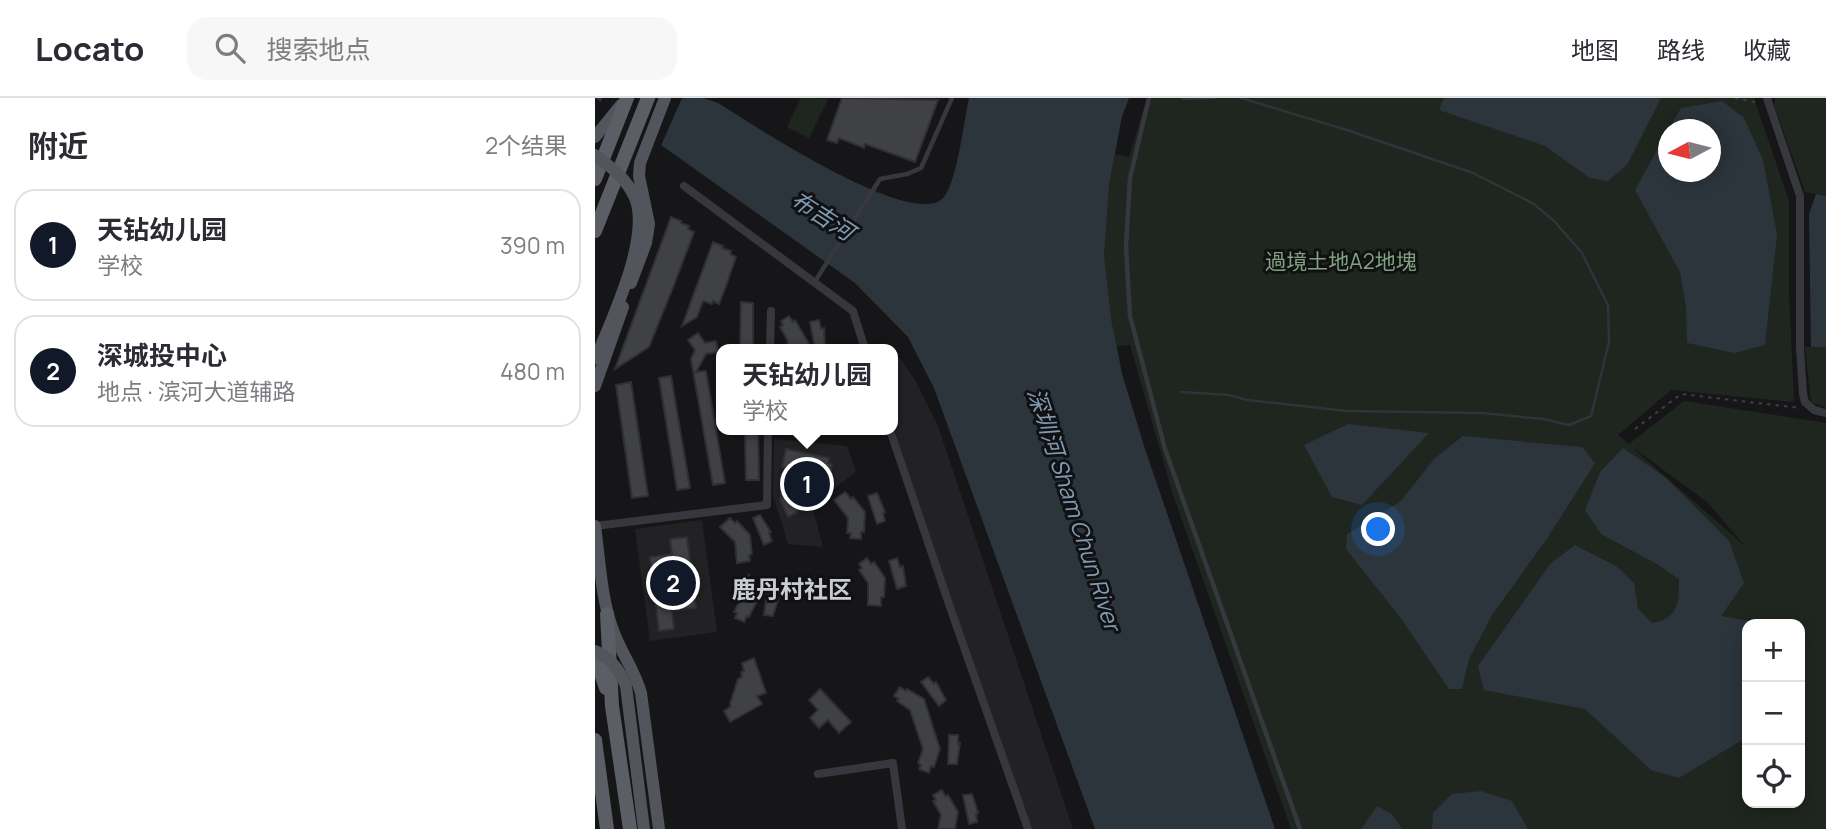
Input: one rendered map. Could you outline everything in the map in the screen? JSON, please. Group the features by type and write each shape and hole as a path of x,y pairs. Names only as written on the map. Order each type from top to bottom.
{"highway":[{"path":"595,179 600,137 627,98"},
{"path":"595,231 609,195 632,158 648,98"},
{"path":"607,614 612,706 630,829"},
{"path":"595,656 612,706"},
{"path":"595,740 607,829"}],"main road":[{"path":"595,386 647,234 648,214 632,158 663,98"},
{"path":"595,155 629,186 635,199 640,226 628,272 596,360"},
{"path":"595,526 607,614 641,693 659,829"},
{"path":"595,650 610,659 626,686 643,829"}],"street":[{"path":"1767,101 1800,196 1800,348 1805,402 1814,410 1826,413"},
{"path":"684,186 853,311 863,344"},
{"path":"770,344 771,311"},
{"path":"595,526 767,505 768,435"},
{"path":"892,435 1028,829"},
{"path":"818,774 893,763 902,829"}],"lane":[{"path":"814,283 873,186 880,179 907,174 921,168 952,98"},
{"path":"1149,98 1130,178 1126,247 1130,316 1165,449 1300,829"}],"path":[{"path":"1735,98 1767,101"},
{"path":"1635,429 1681,394 1814,410"}],"shaded area":[{"path":"900,358 915,380 938,426 1073,829 1024,829 896,435"},
{"path":"774,439 847,446 856,472 812,505 823,547 788,544 773,495"},
{"path":"702,520 717,632 650,641 635,529"}],"green space":[{"path":"801,98 828,99 809,138 787,127"},
{"name":"過境土地A2地塊","path":"1117,98 1129,98 1122,116 1115,154 1129,157 1147,98 1754,98 1789,201 1789,292 1794,402 1671,390 1618,435 1629,444 1684,401 1826,423 1826,829 1291,829 1172,492 1130,345 1117,346 1122,374 1145,449 1275,829 1090,304","holes":["1635,450 1707,502 1746,547"]},
{"path":"1775,98 1826,98 1826,196 1805,192 1774,105"},
{"path":"1805,347 1826,347 1826,408 1811,402"}],"water":[{"path":"595,98 703,98 718,103 832,171 901,200 927,204 944,197 949,189 969,98 1129,98 1122,116 1109,184 1104,255 1111,319 1122,374 1145,449 1275,829 1095,829 934,388 908,337 855,283"},
{"path":"1444,98 1661,98 1627,165 1608,181 1590,178 1545,146 1439,110"},
{"path":"1722,101 1744,118 1763,160 1777,234 1765,345 1735,353 1687,343 1686,307 1680,272 1635,190 1658,148 1658,182 1721,182 1721,119 1675,119 1681,108"},
{"path":"1816,194 1826,196 1826,347 1811,347 1809,214"},
{"path":"1348,424 1429,433 1362,505 1332,497 1304,445"},
{"path":"1463,436 1582,447 1595,463 1548,537 1492,615 1469,659 1462,689 1449,689 1400,617 1346,549 1347,534 1400,502 1435,458"},
{"path":"1623,448 1665,477 1729,541 1744,583 1721,616 1742,620 1742,740 1679,778 1651,770 1585,709 1484,690 1478,666 1551,563 1575,545 1616,566 1634,583 1638,609 1652,623 1668,618 1676,608 1679,579 1601,534 1585,510 1600,472"},
{"path":"1481,791 1512,801 1528,829 1432,829 1433,813 1452,794"},
{"path":"1377,806 1392,814 1402,829 1361,829"}],"pier":[{"path":"602,98 682,98 660,148 599,107"}],"building":[{"path":"842,98 938,100 915,162 865,144 864,148 839,138 837,143 827,140"},
{"path":"671,217 689,226 688,229 694,232 649,347 615,369"},
{"path":"713,242 731,251 730,254 736,257 726,286 719,304 703,301 697,317 682,326"},
{"path":"741,302 753,303 753,344 740,344"},
{"path":"789,316 793,322 795,320 809,344 787,344 780,327 783,325 781,321"},
{"path":"819,320 821,329 824,328 825,344 814,344 810,322"},
{"path":"698,333 705,343 716,341 716,352 706,354 696,372 706,371 725,483 713,485 691,359 695,350 688,340"},
{"path":"671,376 690,488 677,490 659,378"},
{"path":"631,382 648,496 632,498 616,385"},
{"path":"745,435 758,435 759,480 746,480"},
{"path":"786,449 829,458 828,463 832,464 830,477 813,474 807,505 799,504 798,512 788,517 780,500 786,468 782,467"},
{"path":"845,492 851,499 853,497 865,512 861,539 850,538 851,533 847,533 848,518 834,500"},
{"path":"877,493 885,512 885,521 877,524 868,496"},
{"path":"760,515 771,532 772,541 764,545 753,518"},
{"path":"730,518 735,523 737,521 750,535 750,561 737,563 735,542 720,527"},
{"path":"687,537 696,608 672,611 674,629 659,631 650,557 672,554 670,539"},
{"path":"867,558 871,564 874,562 885,578 881,606 868,605 868,583 859,570 862,568 859,564"},
{"path":"897,558 900,567 903,566 906,586 897,589 889,561"},
{"path":"749,575 751,581 754,581 758,599 744,622 735,618 737,613 734,612 741,598 737,583 740,582 739,577"},
{"path":"768,586 777,588 776,596 779,597 773,616 764,615"},
{"path":"754,658 766,693 757,696 762,704 730,722 724,711 731,706 738,679 742,677 742,663"},
{"path":"928,677 934,684 936,682 946,700 939,706 921,682"},
{"path":"900,687 924,699 940,749 929,773 919,769 921,765 918,763 923,749 910,710 894,696"},
{"path":"820,689 851,722 839,733 828,720 819,728 810,718 818,710 809,700"},
{"path":"949,735 958,735 958,744 960,743 957,764 948,764"},
{"path":"942,790 958,812 955,829 938,829 941,815 933,801 936,800 933,795"},
{"path":"972,794 978,813 977,822 969,824 963,795"}],"waterway":[{"path":"1183,99 1215,98"},
{"path":"1181,392 1229,395 1247,400 1347,411 1482,413 1543,419 1569,425 1591,416 1609,342 1608,305 1582,253 1554,221 1534,204 1473,173 1350,131 1241,98"}],"place":[{"name":"天钻幼儿园","path":"807,484"},
{"name":"深城投中心","path":"673,583"}],"district":[{"name":"鹿丹村社区","path":"792,588"}],"water label":[{"name":"布吉河","path":"823,215"},
{"name":"深圳河 Sham Chun River","path":"1075,509"}]}
